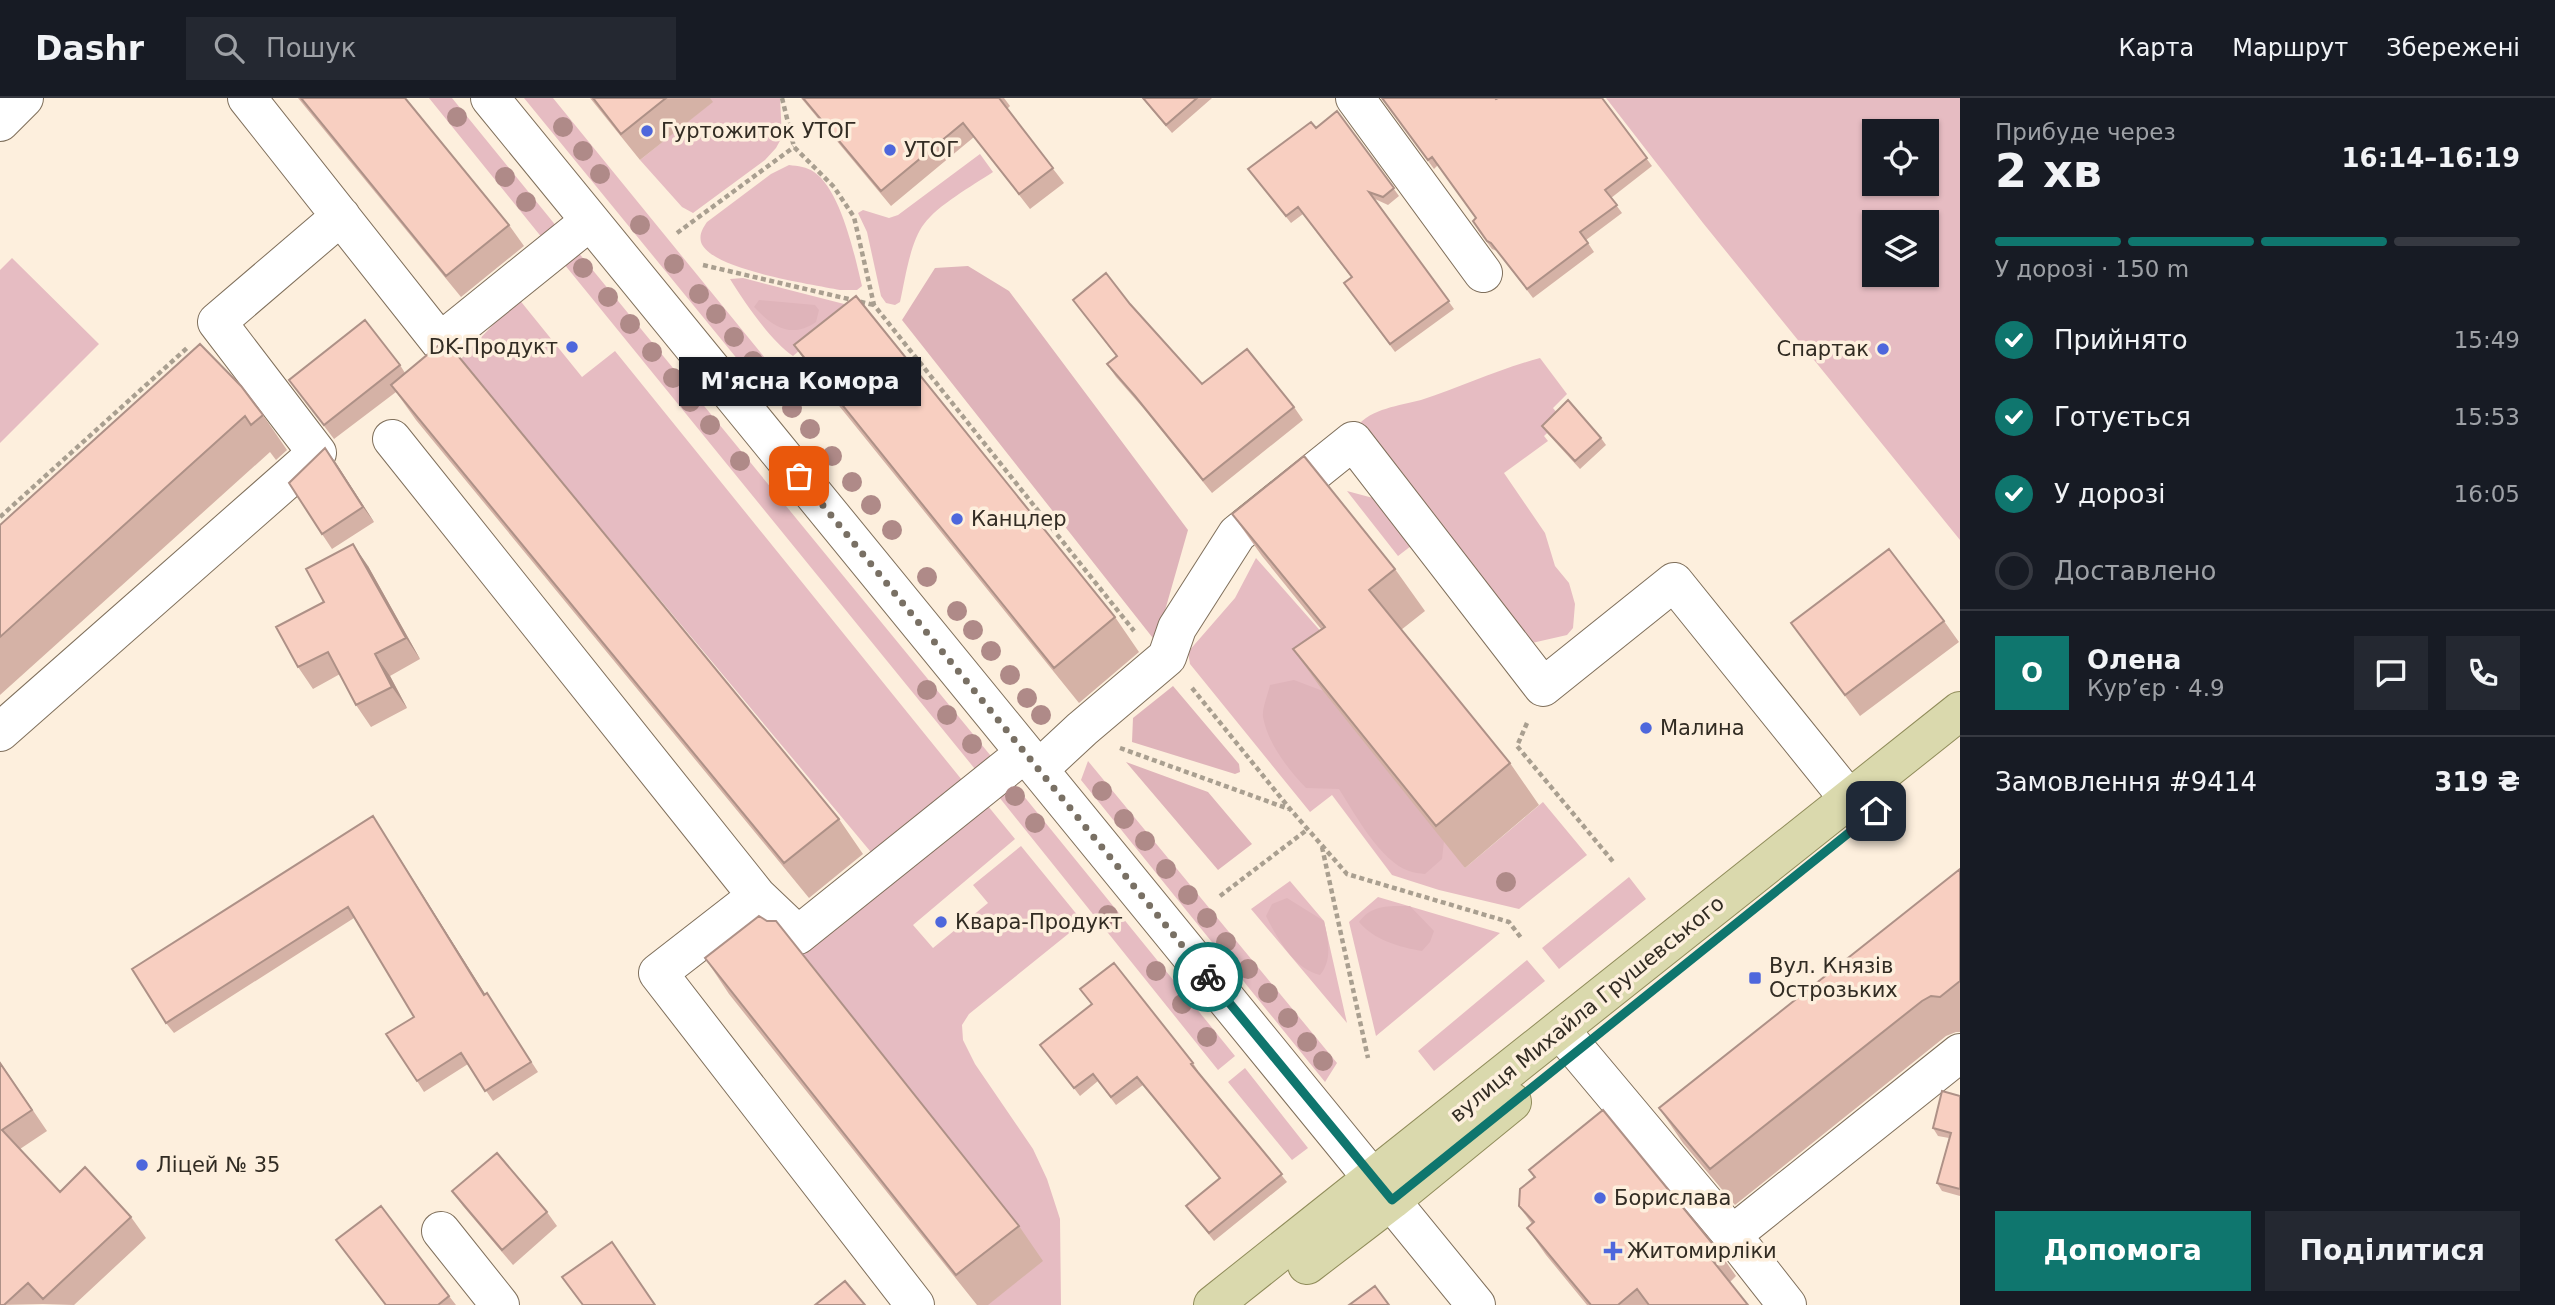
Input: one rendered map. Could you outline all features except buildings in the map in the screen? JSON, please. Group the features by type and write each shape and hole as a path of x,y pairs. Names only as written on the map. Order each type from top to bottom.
{"main road":[{"name":"вулиця Михайла Грушевського","path":"1568,1040 1849,799 1956,731"},
{"name":"вулиця Михайла Грушевського","path":"1255,1305 1383,1189 1956,731"},
{"name":"вулиця Михайла Грушевського","path":"1213,1305 1383,1189"}],"street":[{"path":"0,122 24,98"},
{"path":"247,98 440,342 590,221"},
{"path":"490,98 1476,1305"},
{"path":"1355,98 1483,273"},
{"path":"0,732 317,453 217,321 341,216"},
{"path":"392,439 757,896 798,935 1164,660 1177,628 1237,534 1353,441 1543,687 1674,582 1849,799"},
{"path":"757,896 657,973 915,1305"},
{"path":"1568,1040 1732,1235 1787,1305"},
{"path":"1732,1235 1957,1058"},
{"path":"440,1231 500,1305"}],"path":[{"path":"782,98 794,147 834,187 854,217 874,305 1164,660 1321,845 1347,874 1509,922 1522,939"},
{"path":"677,233 794,147"},
{"path":"703,265 874,305"},
{"path":"864,313 874,305"},
{"path":"0,517 217,321"},
{"path":"793,372 813,355"},
{"path":"1543,687 1517,746 1615,864"},
{"path":"1115,747 1290,809"},
{"path":"1220,896 1308,829"},
{"path":"1321,845 1367,1058"}],"shaded area":[{"path":"429,98 452,98 557,227 543,239"},
{"path":"524,98 553,98 769,363 752,377"},
{"path":"709,98 780,98 782,137 765,160 693,213 682,207 640,160 712,102"},
{"name":"Спартак","path":"1606,98 1960,98 1960,540 1703,223"},
{"path":"980,154 993,172 946,203 924,224 912,251 900,302 895,305 886,303 881,296 867,232 858,213 863,210 889,218 898,215"},
{"path":"789,165 814,172 832,193 846,225 855,258 862,286 857,290 808,284 742,268 708,252 701,242 701,234 707,222 771,174"},
{"path":"573,246 995,761 979,774 560,259"},
{"path":"12,258 99,344 0,443 0,270"},
{"path":"968,266 1009,291 1188,530 1156,642 902,320 935,268"},
{"path":"743,278 852,306 793,356 767,331 730,279"},
{"path":"518,298 582,377 615,351 966,785 875,857 460,360"},
{"path":"759,300 815,305 819,310 816,322 798,330 775,325 754,307"},
{"path":"1540,358 1567,394 1553,408 1562,419 1544,436 1548,441 1504,473 1545,533 1555,566 1569,583 1575,604 1573,628 1567,635 1532,643 1356,427 1378,412 1421,400"},
{"path":"1347,491 1373,498 1411,546 1398,556"},
{"path":"1256,558 1354,669 1465,868 1543,802 1587,855 1519,909 1439,890 1392,875 1332,795 1310,812 1190,664 1188,652 1235,598"},
{"path":"1294,680 1323,691 1444,841 1442,859 1425,874 1398,866 1388,857 1369,836 1339,789 1306,788 1280,756 1269,737 1263,709 1270,685"},
{"path":"1173,686 1239,764 1240,772 1235,774 1132,742 1133,718"},
{"path":"1088,761 1337,1063 1325,1082 1081,780"},
{"path":"1126,762 1208,792 1252,844 1218,870"},
{"path":"1010,779 1235,1056 1218,1070 995,792"},
{"path":"983,800 1015,839 913,925 933,948 988,903 973,885 1021,846 1083,922 969,1014 962,1025 963,1040 975,1064 1033,1149 1047,1179 1060,1219 1061,1305 988,1305 797,951"},
{"path":"1629,877 1646,899 1559,969 1542,948"},
{"path":"1290,881 1324,921 1347,1023 1251,909"},
{"path":"1378,897 1500,933 1376,1036 1349,922"},
{"path":"1287,898 1324,921 1328,956 1320,975 1311,972 1294,959 1281,943 1266,916 1272,904"},
{"path":"1410,906 1434,931 1430,942 1422,951 1387,942 1372,934 1359,922 1376,909"},
{"path":"1527,960 1545,981 1434,1071 1418,1051"},
{"path":"1245,1068 1308,1148 1292,1160 1228,1082"}],"way so far":[{"path":"799,476 1208,977"}],"place":[{"name":"Гуртожиток УТОГ","path":"647,131"},
{"name":"УТОГ","path":"890,150"},
{"name":"DK-Продукт","path":"572,347"},
{"name":"Спартак","path":"1883,349"},
{"name":"М'ясна Комора","path":"799,476"},
{"name":"Канцлер","path":"957,519"},
{"name":"Малина","path":"1646,728"},
{"name":"Квара-Продукт","path":"941,922"},
{"name":"Вул. Князів Острозьких","path":"1755,978"},
{"name":"Ліцей № 35","path":"142,1165"},
{"name":"Борислава","path":"1600,1198"},
{"name":"Житомирліки","path":"1613,1251"}],"route":[{"path":"1208,977 1392,1200 1876,811"}]}
